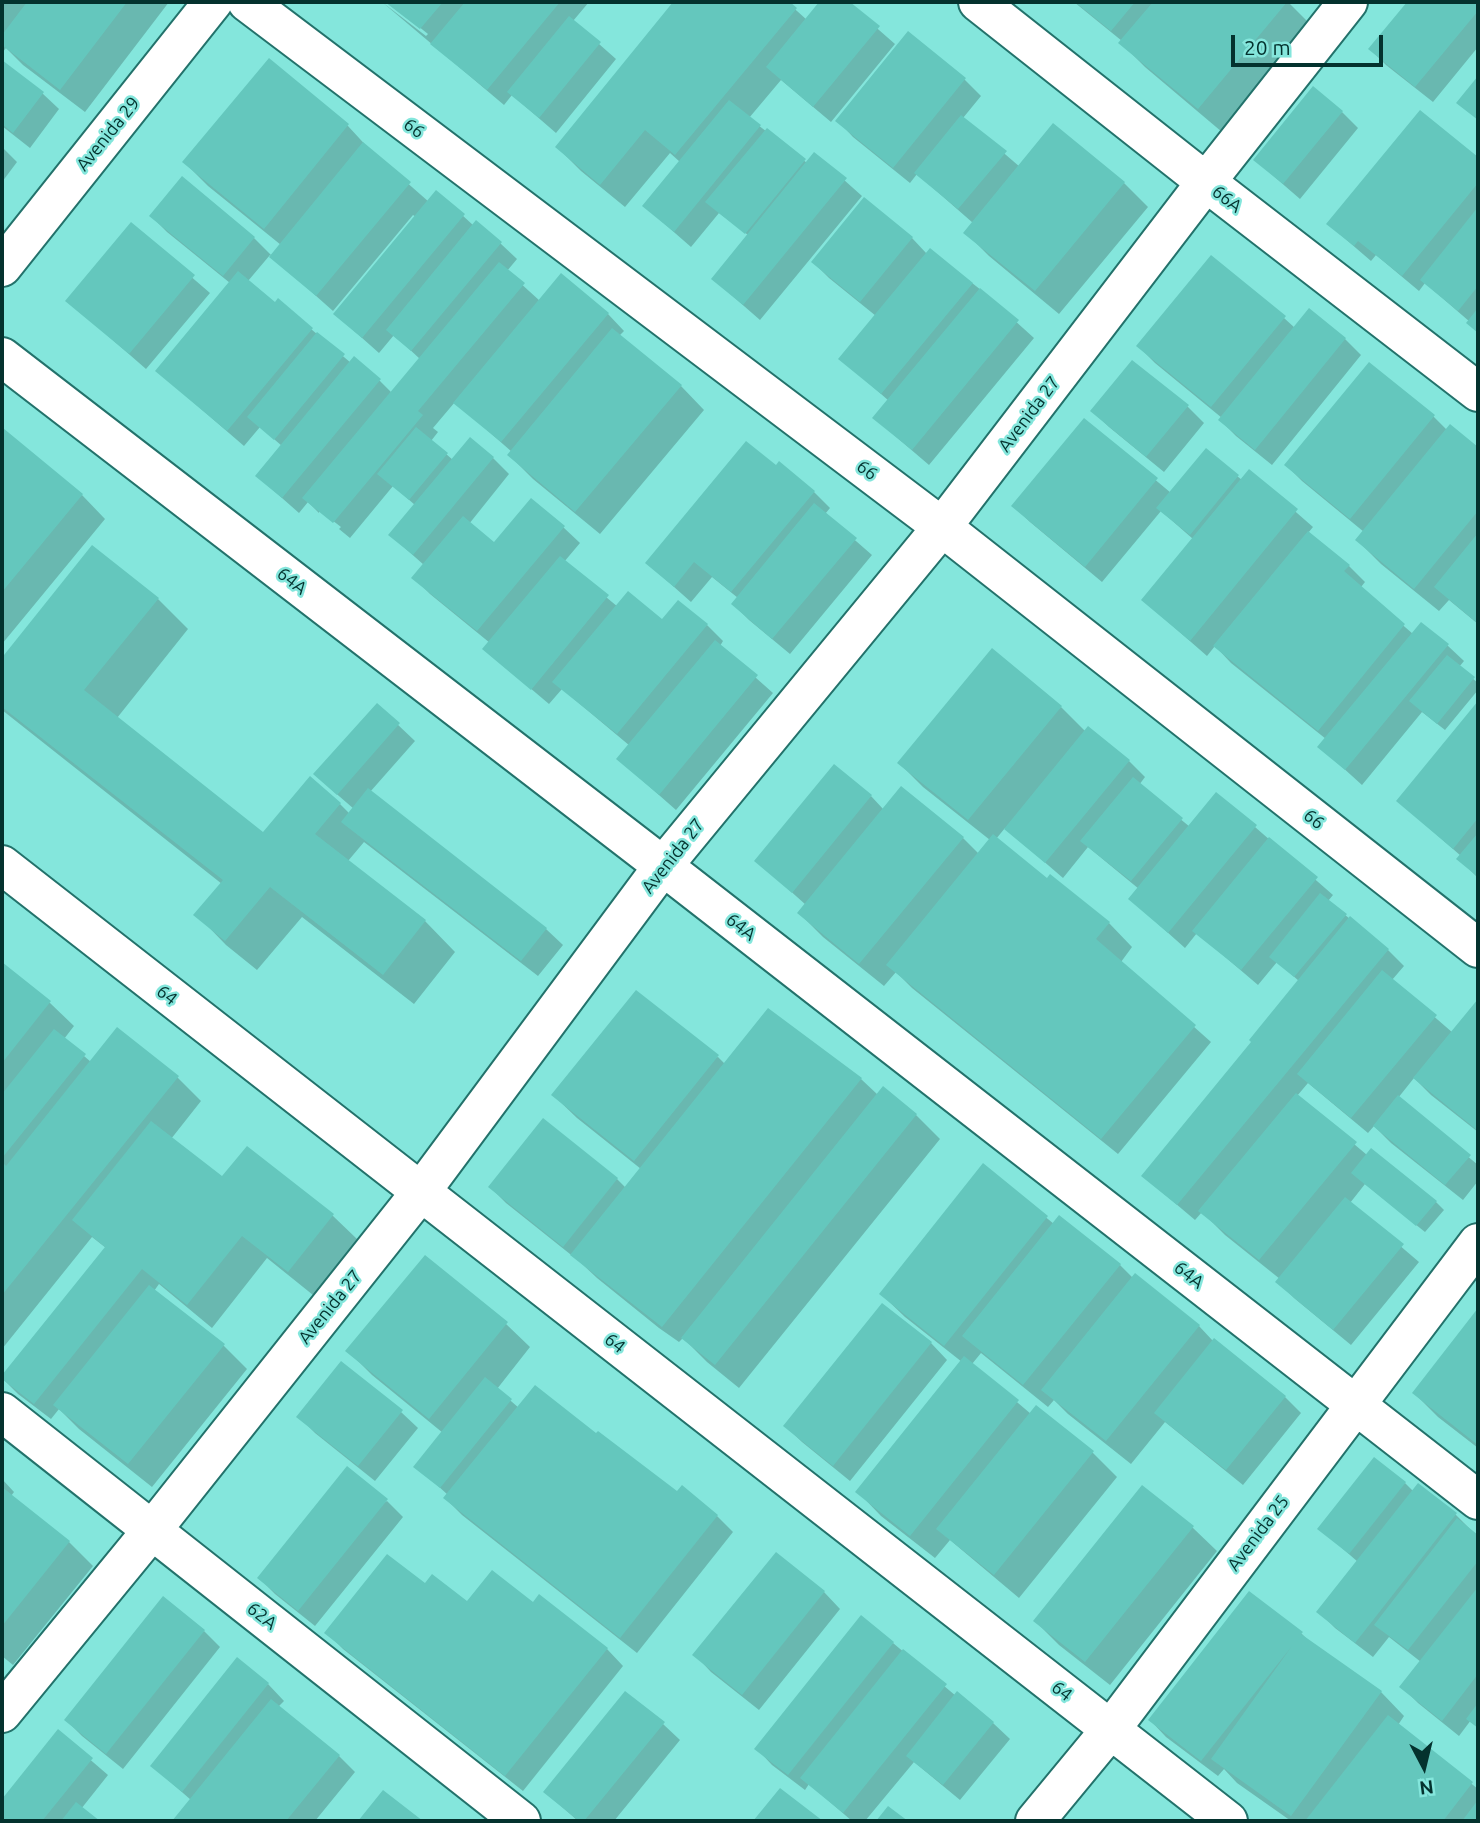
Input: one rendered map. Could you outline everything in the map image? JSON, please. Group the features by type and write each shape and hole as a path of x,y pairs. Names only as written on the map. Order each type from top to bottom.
{"street":[{"name":"Avenida 29","path":"2,267 213,2"},
{"name":"66","path":"247,2 943,527 1478,948"},
{"name":"66A","path":"978,2 1478,392"},
{"name":"Avenida 27","path":"2,1713 153,1529 420,1193 663,866 943,527 1206,182 1348,2"},
{"name":"64A","path":"2,357 663,866 1478,1500"},
{"name":"64","path":"2,865 1228,1821"},
{"name":"Avenida 25","path":"1035,1821 1111,1729 1478,1243"},
{"name":"62A","path":"2,1412 521,1821"}],"building":[{"path":"27,2 127,2 60,90 2,45 2,35"},
{"path":"385,2 443,2 420,29"},
{"path":"465,2 560,2 487,90 430,44"},
{"path":"673,2 790,2 797,8 675,155 645,130 600,185 555,147"},
{"path":"819,2 850,2 880,26 813,107 766,67"},
{"path":"1075,2 1135,2 1111,31"},
{"path":"1153,2 1287,2 1198,109 1118,43"},
{"path":"1407,2 1478,2 1478,11 1415,87 1368,49"},
{"path":"569,16 601,42 539,118 507,92"},
{"path":"908,31 966,78 893,168 835,121"},
{"path":"269,58 349,124 264,229 182,162"},
{"path":"2,60 44,92 13,133 2,124"},
{"path":"1478,76 1478,120 1456,103"},
{"path":"1313,86 1343,111 1283,184 1253,160"},
{"path":"729,100 761,125 674,232 642,206"},
{"path":"1420,110 1478,157 1478,183 1402,276 1358,241 1354,246 1326,224"},
{"path":"961,115 1007,151 958,209 914,173"},
{"path":"1053,123 1125,182 1035,291 963,233"},
{"path":"767,128 806,159 745,234 705,202"},
{"path":"363,142 411,182 316,296 269,257"},
{"path":"814,152 847,178 743,305 711,279"},
{"path":"182,176 255,237 223,276 149,216"},
{"path":"436,190 465,214 362,338 333,314"},
{"path":"864,197 913,237 860,302 811,262"},
{"path":"1478,207 1478,286 1458,311 1420,280"},
{"path":"476,220 502,242 411,351 386,330"},
{"path":"131,222 195,275 129,354 65,301"},
{"path":"930,248 973,283 881,394 838,359"},
{"path":"1211,255 1286,316 1211,407 1136,346"},
{"path":"499,262 525,283 418,411 423,415 333,523 302,498"},
{"path":"238,271 275,302 278,298 313,328 227,431 155,371"},
{"path":"561,273 609,313 501,442 453,403"},
{"path":"980,288 1019,320 912,450 872,418"},
{"path":"1309,308 1346,338 1255,450 1218,420"},
{"path":"1478,308 1478,333 1466,323"},
{"path":"612,328 682,385 575,512 507,455"},
{"path":"317,332 345,354 274,440 247,417"},
{"path":"354,356 381,379 282,498 255,476"},
{"path":"1132,360 1189,405 1146,457 1090,411"},
{"path":"1369,362 1435,415 1350,519 1284,465"},
{"path":"1084,418 1158,478 1085,567 1011,506"},
{"path":"1450,424 1478,447 1478,511 1414,589 1355,540"},
{"path":"416,427 448,453 409,500 377,474"},
{"path":"2,429 83,494 2,592"},
{"path":"470,437 494,457 413,555 388,535"},
{"path":"746,441 776,465 779,461 815,491 731,592 694,562 674,587 645,563"},
{"path":"1206,448 1239,475 1190,535 1156,508"},
{"path":"1249,469 1298,509 1190,641 1141,600"},
{"path":"531,498 565,526 477,631 411,578 463,516 494,542"},
{"path":"814,503 857,538 772,639 731,604"},
{"path":"1308,531 1350,565 1344,571 1405,624 1318,731 1213,646"},
{"path":"1478,533 1478,619 1476,622 1434,587"},
{"path":"92,545 159,598 84,690 263,832 310,776 341,803 315,834 426,920 383,975 270,887 225,941 193,915 223,880 2,707 4,655"},
{"path":"560,556 609,595 531,690 482,649"},
{"path":"628,591 662,619 678,600 708,624 617,734 552,682"},
{"path":"1421,622 1449,644 1345,770 1317,747"},
{"path":"715,640 758,675 659,795 616,759"},
{"path":"992,648 1062,706 968,820 897,763"},
{"path":"1447,655 1475,677 1437,724 1409,701"},
{"path":"1478,701 1478,818 1453,849 1396,801"},
{"path":"377,703 400,723 337,795 313,774"},
{"path":"1088,726 1130,760 1045,863 1004,829"},
{"path":"834,764 872,795 792,893 754,861"},
{"path":"1133,777 1183,818 1131,881 1080,841"},
{"path":"901,786 964,837 859,964 797,913"},
{"path":"368,788 547,928 521,961 341,822"},
{"path":"1216,792 1257,825 1168,933 1128,899"},
{"path":"1478,833 1478,877 1456,859"},
{"path":"993,834 1047,878 1050,874 1110,922 1096,939 1196,1025 1101,1139 886,965"},
{"path":"1269,837 1318,877 1241,970 1192,931"},
{"path":"1320,893 1347,914 1294,977 1269,957"},
{"path":"1350,916 1389,949 1177,1205 1141,1176"},
{"path":"2,962 51,1001 2,1063"},
{"path":"1382,970 1437,1015 1351,1118 1297,1074"},
{"path":"636,990 719,1055 634,1161 551,1095"},
{"path":"1478,999 1478,1131 1413,1078"},
{"path":"768,1008 862,1078 662,1327 570,1255"},
{"path":"117,1027 179,1076 2,1295 2,1162 6,1166"},
{"path":"54,1029 86,1054 2,1158 2,1094"},
{"path":"883,1086 917,1114 715,1365 681,1338"},
{"path":"1296,1093 1357,1142 1259,1260 1198,1211"},
{"path":"1398,1095 1471,1155 1445,1185 1373,1126"},
{"path":"543,1118 618,1178 563,1247 488,1187"},
{"path":"151,1121 222,1176 247,1146 334,1214 288,1272 242,1236 187,1305 142,1269 34,1404 2,1379 2,1375 105,1247 72,1220"},
{"path":"1371,1148 1437,1201 1416,1226 1351,1173"},
{"path":"983,1163 1048,1216 944,1346 879,1294"},
{"path":"1345,1197 1404,1244 1333,1330 1275,1282"},
{"path":"1059,1215 1121,1264 1023,1385 962,1336"},
{"path":"425,1255 508,1322 429,1419 345,1351"},
{"path":"1135,1273 1200,1325 1106,1441 1041,1390"},
{"path":"149,1285 225,1344 128,1464 53,1405"},
{"path":"882,1303 932,1342 833,1466 783,1426"},
{"path":"1478,1308 1478,1445 1412,1393"},
{"path":"1214,1338 1286,1396 1226,1470 1154,1413"},
{"path":"964,1356 1019,1400 910,1536 855,1492"},
{"path":"341,1361 403,1410 358,1466 296,1417"},
{"path":"485,1377 512,1399 440,1488 413,1467"},
{"path":"535,1385 677,1491 682,1485 718,1515 620,1638 443,1498"},
{"path":"1036,1405 1094,1451 994,1575 936,1529"},
{"path":"1374,1457 1406,1482 1349,1554 1317,1529"},
{"path":"347,1466 388,1499 298,1611 257,1578"},
{"path":"1418,1483 1457,1513 1355,1643 1316,1612"},
{"path":"1142,1485 1194,1526 1085,1662 1033,1621"},
{"path":"2,1487 70,1541 2,1626"},
{"path":"1457,1518 1478,1535 1478,1561 1408,1650 1374,1625"},
{"path":"776,1552 825,1591 742,1695 692,1655"},
{"path":"387,1554 425,1583 432,1574 467,1601 492,1570 533,1602 539,1594 608,1648 505,1776 324,1633"},
{"path":"1478,1587 1478,1674 1442,1721 1399,1687"},
{"path":"1249,1591 1303,1632 1301,1634 1382,1691 1291,1816 1211,1759 1292,1646 1201,1761 1148,1720"},
{"path":"163,1596 205,1630 106,1754 64,1720"},
{"path":"861,1615 894,1642 788,1775 754,1749"},
{"path":"903,1649 947,1684 843,1813 800,1778"},
{"path":"237,1657 269,1683 182,1792 150,1766"},
{"path":"625,1691 665,1722 584,1821 579,1821 543,1792"},
{"path":"957,1691 994,1722 943,1785 906,1756"},
{"path":"271,1699 340,1755 286,1821 172,1821"},
{"path":"1478,1703 1478,1728 1466,1719"},
{"path":"1388,1715 1473,1782 1443,1821 1305,1821"},
{"path":"58,1729 93,1758 42,1821 2,1821 2,1799"},
{"path":"780,1788 823,1821 753,1821"},
{"path":"383,1790 423,1821 358,1821"},
{"path":"1478,1800 1478,1821 1462,1821"},
{"path":"76,1802 100,1821 61,1821"},
{"path":"888,1806 908,1821 876,1821"}]}
